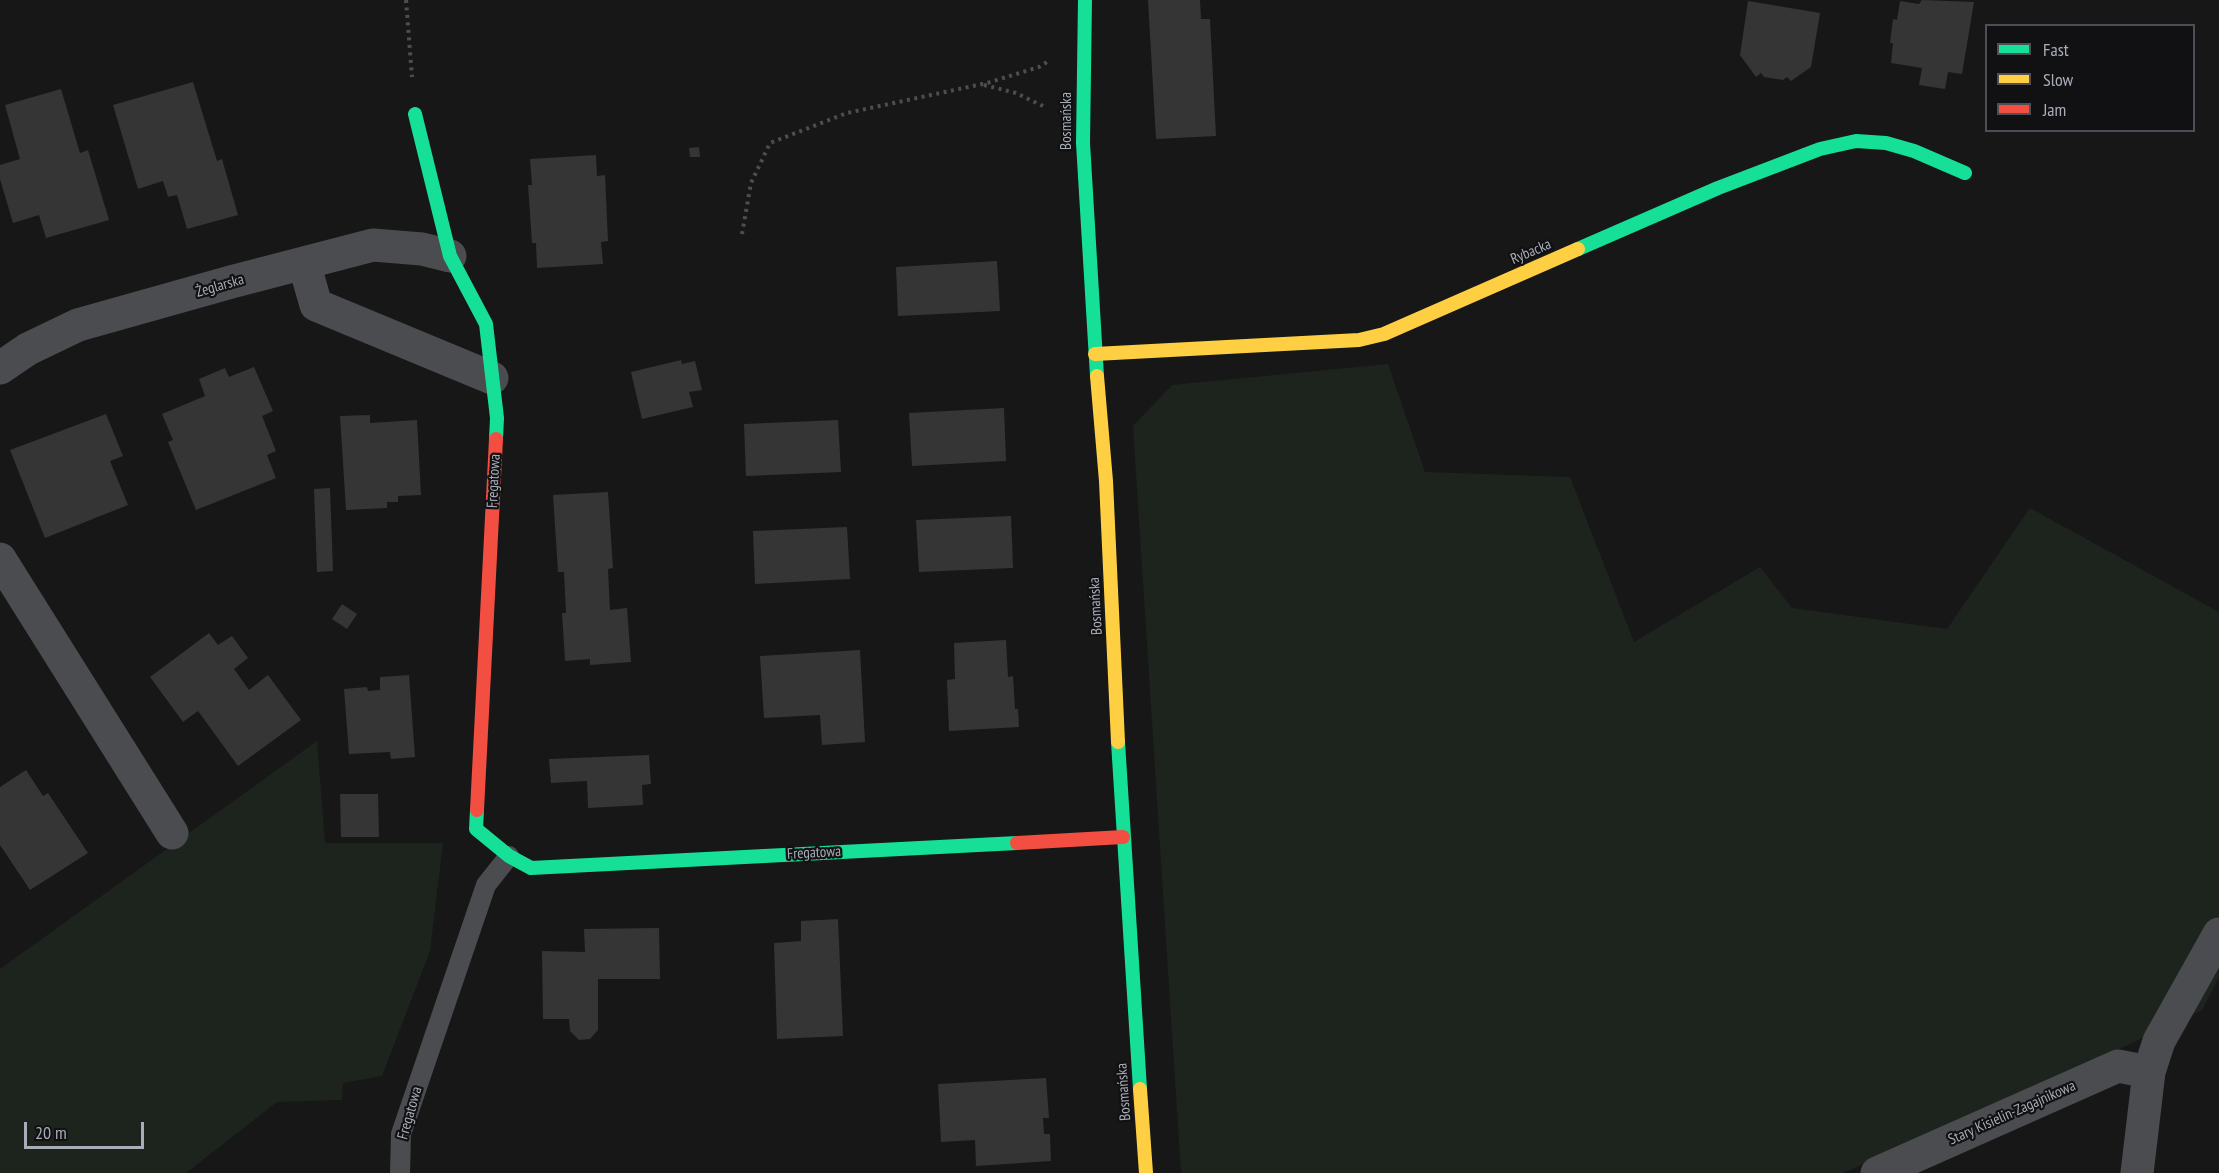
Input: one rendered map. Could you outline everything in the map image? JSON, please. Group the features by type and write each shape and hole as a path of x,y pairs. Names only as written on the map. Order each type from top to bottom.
{"street":[{"name":"Bosmańska","path":"1085,0 1083,143 1095,354 1106,481 1123,837 1146,1173"},
{"name":"Fregatowa","path":"415,114 450,256 486,324 497,418 476,829 509,856 531,868 1123,837"},
{"name":"Rybacka","path":"1095,354 1359,340 1384,334 1718,188 1820,149 1856,141 1886,143 1914,151 1965,173"},
{"name":"Żeglarska","path":"0,368 28,349 78,325 373,245 422,249 450,256"},
{"path":"304,263 316,305 492,378"},
{"path":"0,559 172,833"},
{"path":"2138,1173 2149,1072 2160,1041 2219,934"},
{"name":"Stary Kisielin-Zagajnikowa","path":"1877,1173 2118,1065 2149,1072"}],"lane":[{"name":"Fregatowa","path":"400,1173 401,1134 482,896 486,885 509,856"}],"path":[{"path":"406,0 415,114"},
{"path":"742,234 751,183 770,143 847,113 980,85 1039,67 1083,38"},
{"path":"980,85 1016,93 1046,107 1083,143"}],"shaded area":[{"path":"1388,364 1425,472 1570,477 1634,642 1760,567 1792,608 1947,629 2030,508 2219,612 2219,978 2202,1010 2032,1090 1843,1173 1181,1173 1133,426 1172,385"},
{"path":"317,741 325,843 443,843 430,951 382,1076 343,1083 342,1100 277,1102 186,1173 0,1173 0,969"}],"building":[{"path":"1148,0 1200,0 1201,19 1210,19 1216,136 1156,139"},
{"path":"1922,0 1974,2 1962,74 1948,72 1945,89 1919,85 1922,68 1891,63 1893,43 1890,43 1893,19 1897,20 1900,1 1919,4"},
{"path":"1748,1 1820,13 1811,67 1791,81 1787,77 1783,80 1764,77 1761,73 1756,77 1740,55"},
{"path":"193,82 217,161 222,159 238,215 187,229 177,195 168,197 163,181 138,189 113,105"},
{"path":"61,89 80,153 88,150 109,220 46,238 39,215 13,223 0,179 0,165 20,159 5,105"},
{"path":"699,147 700,157 690,157 689,148"},
{"path":"596,155 597,176 605,175 608,241 601,242 603,264 537,268 536,243 532,243 528,185 532,185 530,159"},
{"path":"997,261 1000,311 898,316 896,267"},
{"path":"681,360 682,364 695,361 702,390 689,392 693,407 642,419 631,372"},
{"path":"254,367 273,411 262,416 276,451 267,455 276,478 196,510 168,442 173,440 162,414 205,396 199,379 225,368 229,377"},
{"path":"1004,408 1006,461 912,466 909,413"},
{"path":"106,414 123,456 110,461 128,505 45,538 10,450"},
{"path":"370,415 370,423 417,420 421,495 398,496 398,502 387,502 387,508 346,510 340,416"},
{"path":"838,420 841,472 746,476 744,424"},
{"path":"330,488 333,571 317,572 314,489"},
{"path":"608,492 613,568 608,569 610,610 627,608 631,662 590,665 590,659 565,661 562,613 566,613 564,572 558,572 553,495"},
{"path":"1011,516 1013,568 919,572 916,520"},
{"path":"847,527 850,579 755,584 753,531"},
{"path":"342,604 357,614 347,629 332,619"},
{"path":"209,633 218,645 232,636 248,658 234,669 249,690 268,675 301,720 238,766 198,711 183,722 150,677"},
{"path":"1006,640 1008,677 1013,676 1015,709 1018,709 1019,727 949,731 947,680 955,679 954,643"},
{"path":"860,650 865,742 822,745 820,715 764,718 760,656"},
{"path":"409,675 415,757 391,759 390,752 349,754 344,689 367,687 368,691 380,690 380,677"},
{"path":"649,755 651,784 642,785 643,805 588,808 587,781 551,783 549,759"},
{"path":"26,770 43,796 48,793 88,853 30,890 0,845 0,787"},
{"path":"340,794 378,794 379,837 341,837"},
{"path":"838,919 843,1036 777,1039 774,943 801,941 801,921"},
{"path":"659,928 660,979 598,979 598,1030 590,1039 579,1040 570,1031 569,1019 543,1019 542,951 585,952 584,929"},
{"path":"1046,1078 1049,1118 1043,1118 1044,1134 1050,1134 1051,1161 976,1166 975,1140 941,1142 938,1084"}],"traffic: fast":[{"path":"1085,0 1083,143 1097,376"},
{"path":"415,114 450,256 486,324 497,418 496,439"},
{"path":"1578,249 1718,188 1820,149 1856,141 1886,143 1914,151 1965,173"},
{"path":"1118,742 1140,1089"},
{"path":"477,810 476,829 509,856 531,868 1017,843"}],"traffic: slow":[{"path":"1095,354 1359,340 1384,334 1578,249"},
{"path":"1097,376 1106,481 1118,742"},
{"path":"1140,1089 1146,1173"}],"traffic: jam":[{"path":"477,810 496,439"},
{"path":"1017,843 1123,837"}]}
